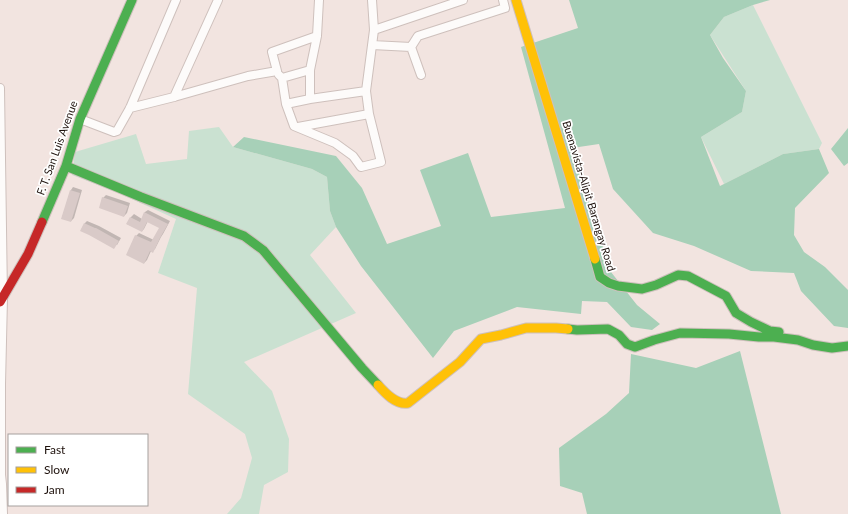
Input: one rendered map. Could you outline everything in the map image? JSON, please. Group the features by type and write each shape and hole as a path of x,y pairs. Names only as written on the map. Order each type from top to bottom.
{"street":[{"name":"F. T. San Luis Avenue","path":"1,300 28,254 66,166 80,119 132,0"},
{"path":"80,119 114,132 117,131 130,108 176,0"},
{"path":"174,98 218,0"},
{"path":"310,99 310,70 317,36 319,0"},
{"path":"317,36 272,52 277,71 282,78 286,104 294,126 335,143 353,156 361,167 381,162 369,114 366,91 374,30 372,0"},
{"path":"374,30 463,0"},
{"path":"411,47 418,36 505,8 503,0"},
{"name":"Buenavista-Alipit Barangay Road","path":"516,0 600,277 609,283 618,286 642,289 656,285 678,275 688,276 726,296 736,313 751,322 770,331 783,333 798,340"},
{"path":"372,45 411,47"},
{"path":"411,47 421,75"},
{"path":"282,78 310,70"},
{"path":"130,108 174,98 248,76 277,71"},
{"path":"0,88 1,475 3,514"},
{"path":"286,104 366,91"},
{"path":"298,127 369,114"},
{"path":"66,166 140,197 244,236 263,250 384,392 403,404 408,403 460,362 481,338 501,335 526,328 577,330 608,329 619,335 628,344 635,347 680,333 774,337 798,340 813,345 832,348 848,346"}],"green space":[{"path":"569,0 770,0 753,5 724,17 710,35 723,58 746,91 742,112 701,137 720,186 783,154 819,149 829,173 795,208 794,235 804,252 825,267 848,290 848,328 834,326 801,291 794,273 751,271 694,246 653,233 613,189 599,144 572,148 611,272 637,305 660,324 652,330 631,327 607,302 582,301 581,314 517,307 454,331 433,358 361,266 336,227 330,211 327,177 312,169 233,147 244,137 336,156 362,188 387,244 441,226 420,170 468,153 491,217 565,208 521,47 578,28"},
{"path":"753,5 822,143 819,149 783,154 724,184 701,137 742,112 746,91 710,35 724,17"},
{"path":"219,127 233,147 312,169 327,177 330,211 336,227 310,255 356,313 244,362 272,391 289,439 288,472 264,485 259,514 227,514 241,498 252,458 245,434 188,394 197,288 158,273 176,219 116,192 72,175 75,152 136,134 146,164 187,159 189,131"},
{"path":"848,128 848,163 844,166 831,149"},
{"path":"740,351 781,514 587,514 582,493 560,486 559,448 606,414 629,393 631,354 696,368"}],"building":[{"path":"70,190 80,193 71,222 61,219"},
{"path":"102,197 128,206 124,217 99,208"},
{"path":"144,212 168,224 153,253 150,251 144,264 126,255 135,235 151,242 159,228 147,222 142,232 126,224 130,217 140,222"},
{"path":"84,223 119,241 114,249 80,231"}],"traffic: fast":[{"path":"42,222 66,166 80,119 132,0"},
{"path":"66,166 141,197 244,236 263,250 378,385"},
{"path":"595,259 600,277 609,283 618,286 642,289 656,285 678,275 688,276 726,296 736,313 770,331 779,332"},
{"path":"568,329 608,329 619,335 627,344 635,347 680,333 774,337 798,340 813,345 832,348 848,346"}],"traffic: slow":[{"path":"516,0 595,259"},
{"path":"378,385 387,395 395,400 408,403 460,362 481,339 526,328 568,329"}],"traffic: jam":[{"path":"0,302 28,254 42,222"}]}
